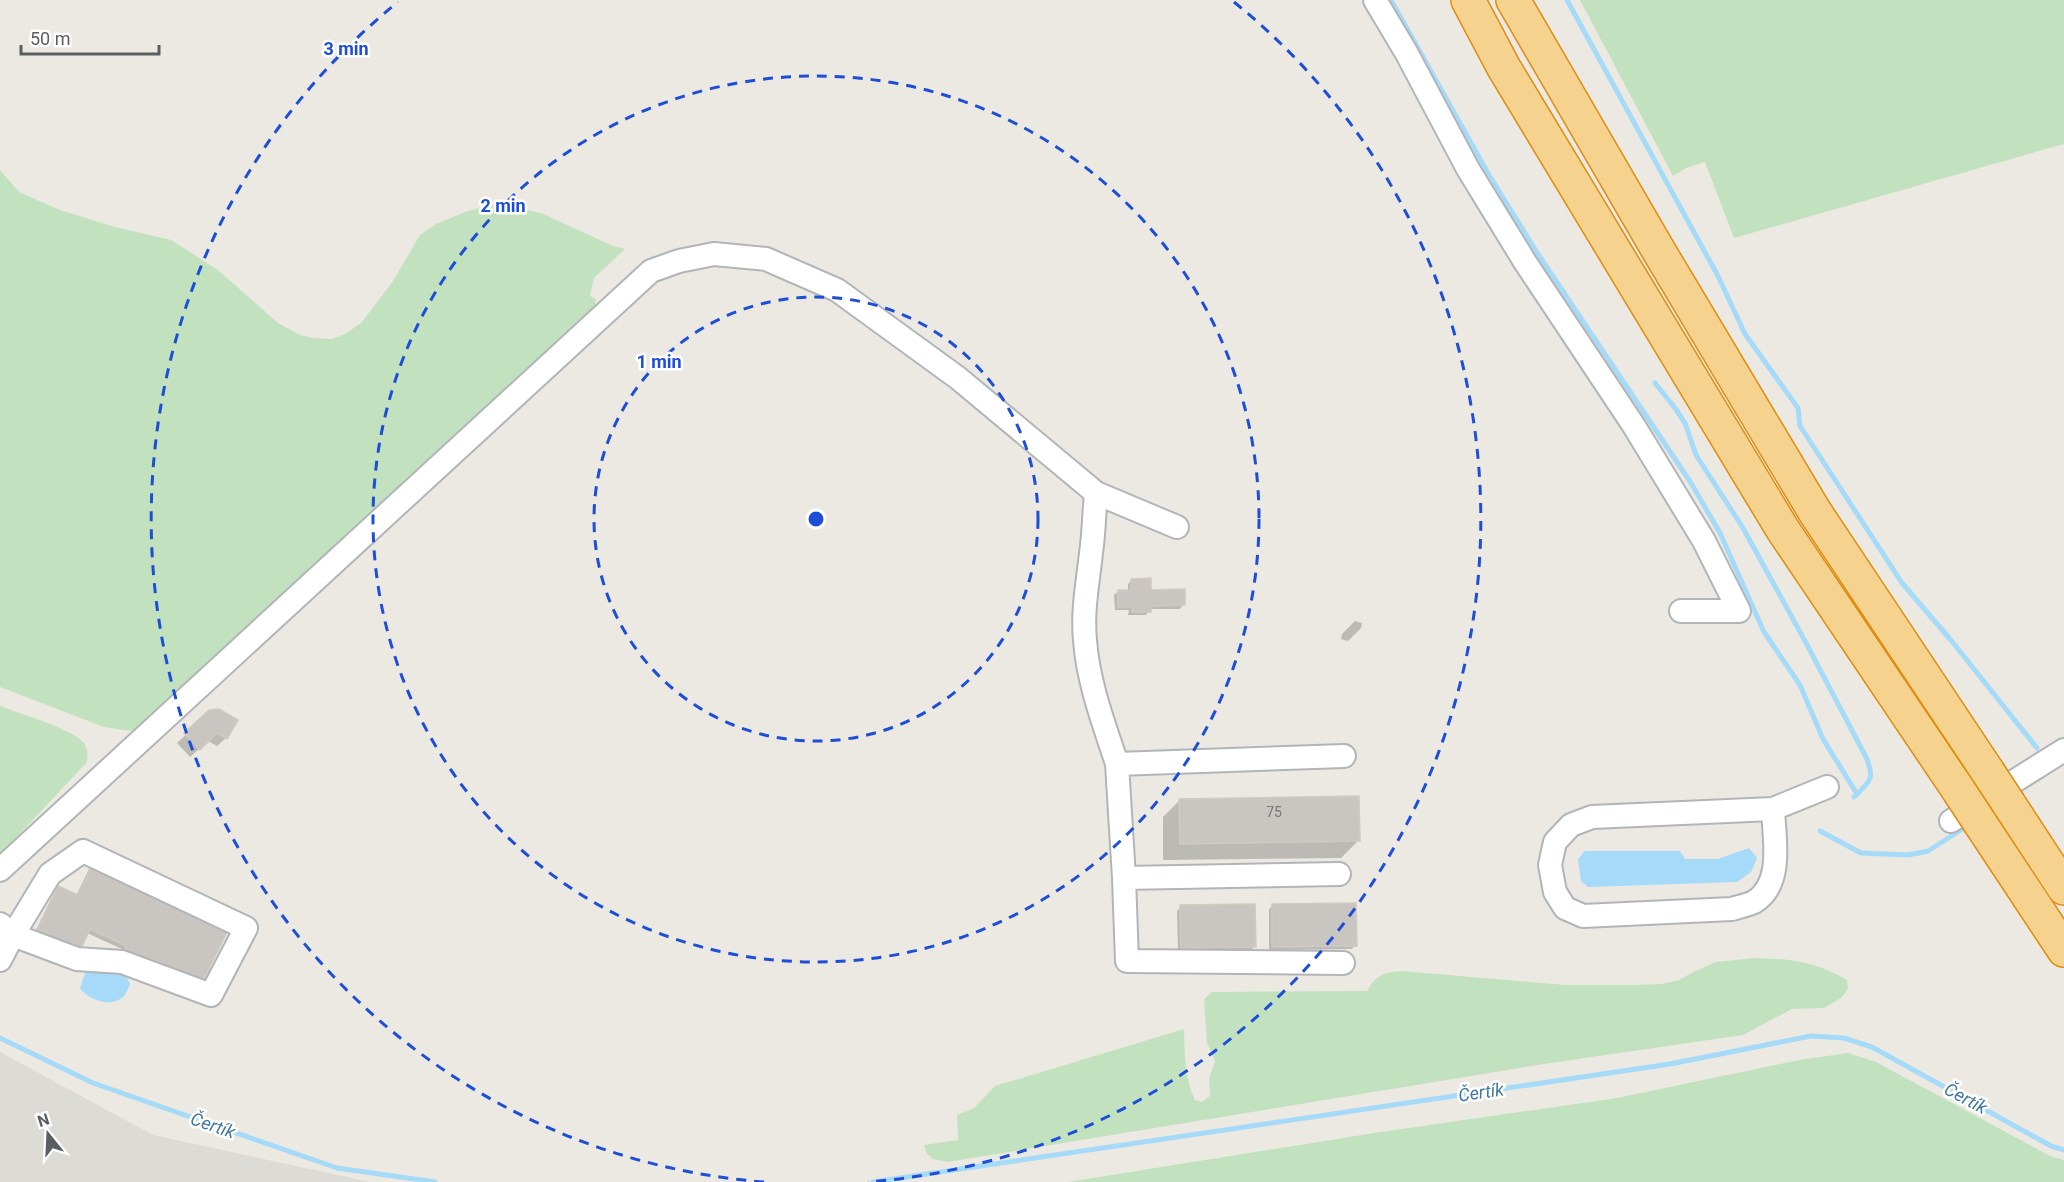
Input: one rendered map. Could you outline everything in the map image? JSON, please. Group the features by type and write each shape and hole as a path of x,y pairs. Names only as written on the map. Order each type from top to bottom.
{"highway":[{"path":"1468,0 1510,78 1783,530 1963,812 2064,950"},
{"path":"1513,0 1625,194 1815,513 2064,888"}],"street":[{"path":"1376,0 1468,170 1634,426 1704,541 1739,611 1681,611"},
{"path":"0,870 651,271 679,261 714,254 766,259 837,290 958,378 1096,493 1177,527"},
{"path":"1096,493 1084,638 1088,669 1096,699 1118,764 1127,961 1342,963"},
{"path":"1963,812 2064,750"},
{"path":"1118,764 1344,756"},
{"path":"1773,809 1775,862 1770,884 1755,901 1732,909 1583,916 1565,908 1555,892 1550,865 1555,842 1571,825 1592,818 1773,809 1827,787"},
{"path":"0,960 6,930 50,874 83,850 246,928 211,995 122,962 77,959 6,930"},
{"path":"1125,879 1339,874"}],"shaded area":[{"path":"0,1052 153,1135 370,1182 0,1182"}],"green space":[{"path":"1580,0 2064,0 2064,144 1734,238 1705,162 1686,168 1673,176"},
{"path":"0,170 19,192 60,210 115,227 171,240 218,270 278,323 298,334 312,338 332,339 345,334 361,323 391,284 420,235 436,224 468,211 487,206 513,207 541,213 613,246 625,249 594,278 590,296 596,299 595,308 143,726 131,731 104,727 0,687"},
{"path":"0,706 69,732 84,743 88,754 87,762 0,855"},
{"path":"1754,958 1791,960 1813,965 1847,980 1848,989 1841,998 1824,1008 1792,1009 1743,1035 1544,1064 948,1162 932,1159 924,1145 958,1140 957,1115 974,1108 995,1086 1184,1029 1186,1065 1191,1092 1195,1100 1202,1102 1210,1096 1209,1079 1215,1061 1207,1043 1204,1000 1211,992 1367,991 1382,975 1403,971 1565,985 1661,984 1679,980 1716,962"},
{"path":"1848,1053 1876,1062 2050,1156 2064,1160 2064,1182 1068,1182 1374,1133 1617,1098 1799,1060"}],"water":[{"path":"1749,848 1757,858 1751,872 1737,882 1588,887 1581,881 1578,859 1585,851 1680,851 1685,859 1718,859"},
{"path":"100,967 125,974 130,984 124,996 112,1002 100,1001 88,996 80,988 87,968"}],"building":[{"path":"1151,578 1151,590 1185,589 1185,605 1151,606 1151,612 1132,612 1132,607 1118,607 1118,590 1131,590 1131,579"},
{"path":"219,709 238,720 227,739 217,733 200,750 184,733 209,710"},
{"path":"1359,796 1360,841 1180,844 1179,799"},
{"path":"94,862 229,928 202,983 143,954 139,962 123,954 126,946 90,929 80,951 37,930 58,886 78,895"},
{"path":"1356,903 1357,946 1272,947 1272,904"},
{"path":"1255,904 1256,947 1181,948 1180,905"}],"waterway":[{"path":"1391,0 1489,175 1536,251 1691,483 1720,533 1764,632 1800,685 1823,739 1857,794"},
{"path":"1567,0 1718,276 1745,334 1798,408 1800,426 1902,583 2037,748"},
{"path":"1655,383 1685,423 1696,455 1743,528 1867,759 1869,780 1854,797"},
{"path":"1820,831 1861,853 1908,855 1928,851 1967,826"},
{"name":"Čertík","path":"873,1182 1670,1064 1811,1036 1844,1038 1872,1047 2051,1146 2064,1150"},
{"name":"Čertík","path":"0,1038 93,1083 337,1168 435,1182"}]}
